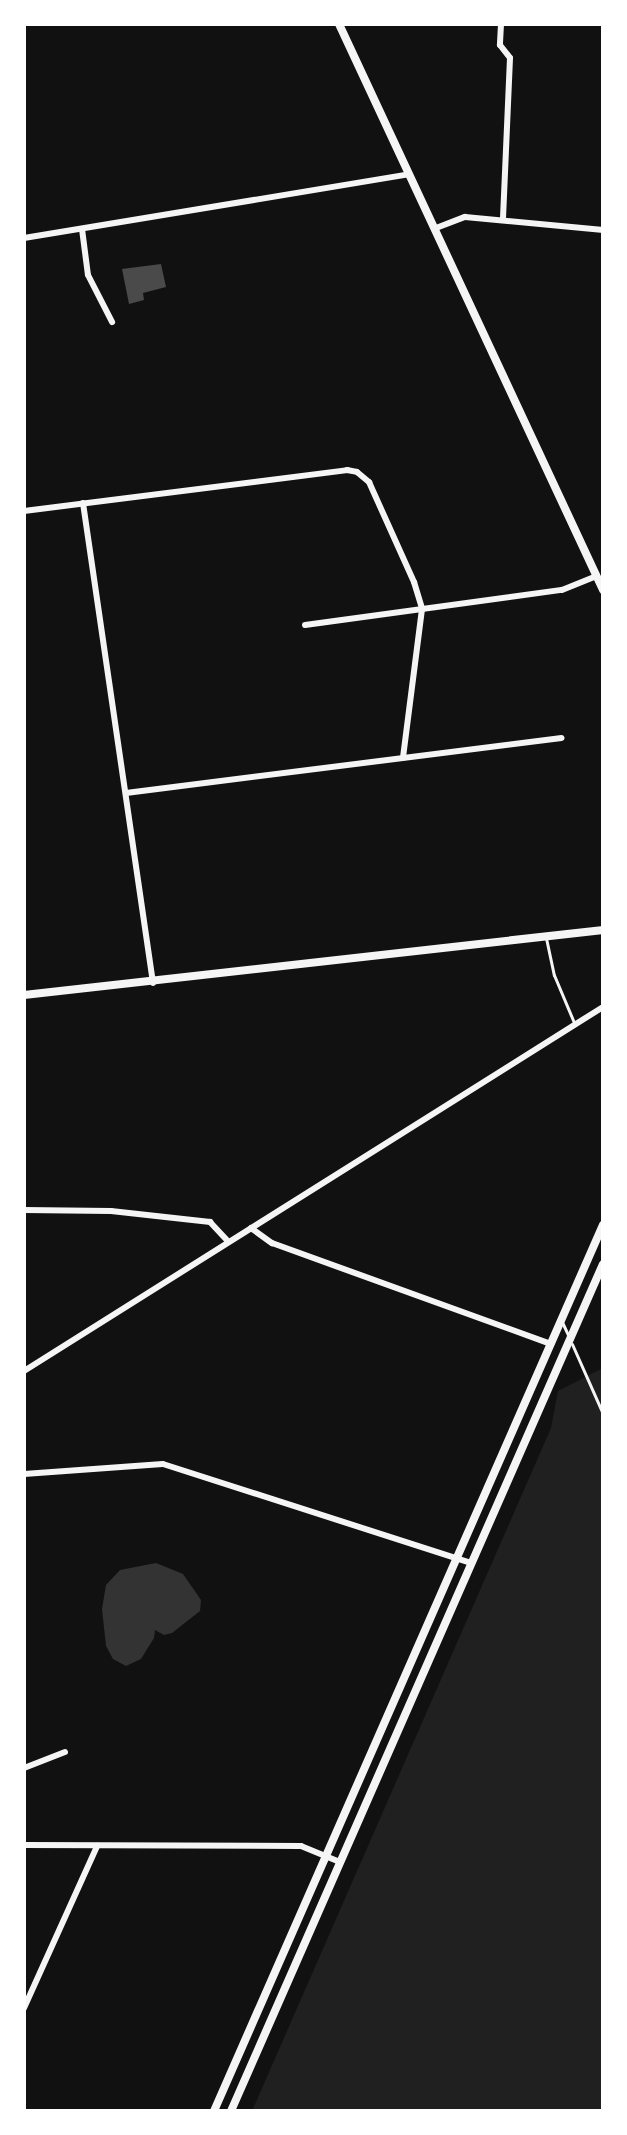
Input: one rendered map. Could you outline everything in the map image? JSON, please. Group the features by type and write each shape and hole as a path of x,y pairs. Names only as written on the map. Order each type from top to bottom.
{"street":[{"path":"339,24 603,590"},
{"path":"501,24 500,45 510,58 503,220"},
{"path":"24,238 410,174"},
{"path":"436,228 465,217 603,230"},
{"path":"82,229 88,275 112,322"},
{"path":"24,511 347,470 357,472 369,482 414,582 422,609 422,636 403,740 403,758"},
{"path":"83,503 153,983"},
{"path":"305,625 562,590 597,576"},
{"path":"126,793 562,738"},
{"path":"24,995 153,983 603,930"},
{"path":"24,1371 603,1007"},
{"path":"24,1210 111,1211 210,1222 228,1241"},
{"path":"214,2111 603,1225"},
{"path":"251,1228 272,1243 551,1344"},
{"path":"231,2111 603,1264"},
{"path":"24,1474 163,1464 472,1563"},
{"path":"24,1768 65,1752"},
{"path":"24,1845 301,1846 340,1862"},
{"path":"24,2008 97,1846"}],"lane":[{"path":"545,937 554,975 575,1025"},
{"path":"561,1320 603,1414"}],"shaded area":[{"path":"603,1368 603,2111 252,2111 551,1428 558,1391"},
{"path":"156,1563 183,1574 201,1600 200,1611 172,1633 164,1635 155,1630 154,1638 141,1659 126,1666 113,1659 106,1646 102,1609 106,1585 120,1570"}],"building":[{"path":"161,264 166,287 143,293 144,300 129,304 122,269"}]}
